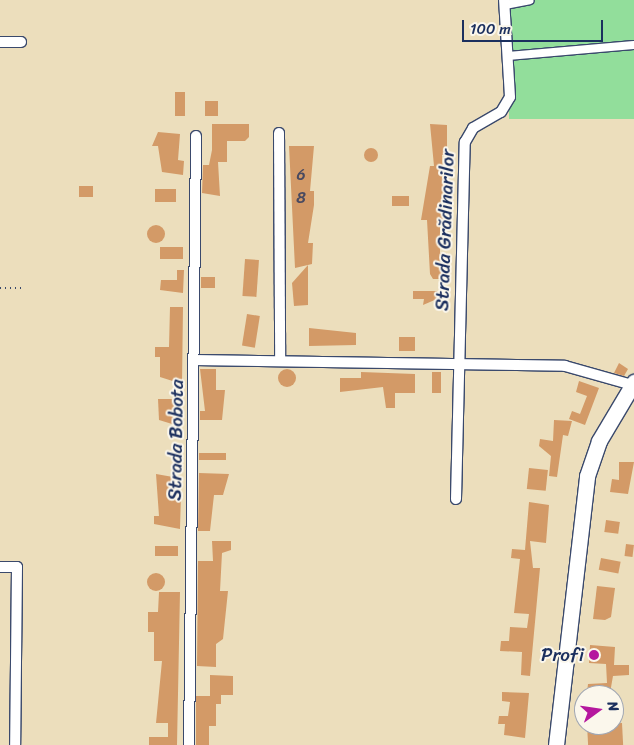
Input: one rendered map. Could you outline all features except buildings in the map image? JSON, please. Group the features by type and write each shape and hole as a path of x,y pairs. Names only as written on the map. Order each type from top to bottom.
{"main road":[{"path":"556,745 587,476 599,440 633,383"}],"street":[{"path":"509,2 530,0"},
{"name":"Strada Grădinarilor","path":"456,499 464,142 472,128 507,106 509,2"},
{"path":"0,42 21,42"},
{"path":"508,56 634,45"},
{"path":"279,133 280,360"},
{"name":"Strada Bobota","path":"189,745 196,136"},
{"path":"194,360 565,366 633,383"},
{"path":"0,567 17,567 15,745"}],"path":[{"path":"0,288 23,288"}],"green space":[{"path":"509,0 634,0 634,119 509,119"}],"place":[{"name":"Profi","path":"594,655"}]}
